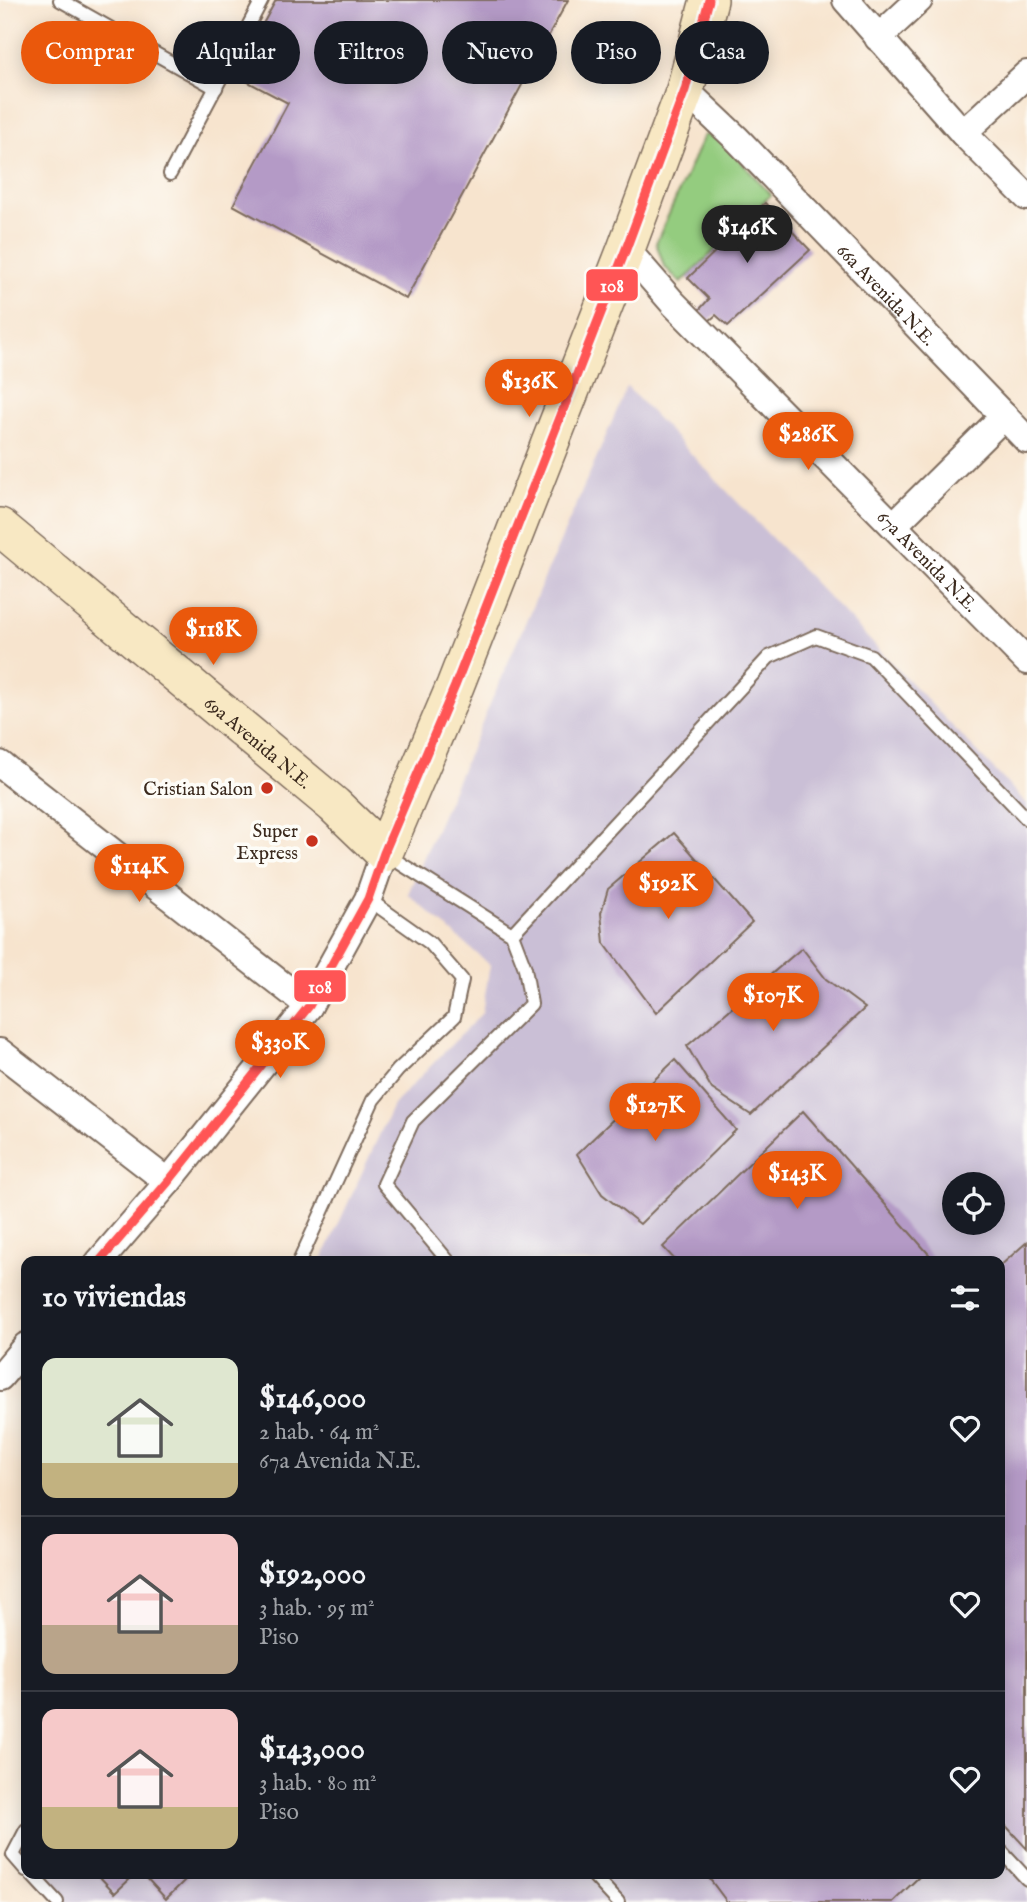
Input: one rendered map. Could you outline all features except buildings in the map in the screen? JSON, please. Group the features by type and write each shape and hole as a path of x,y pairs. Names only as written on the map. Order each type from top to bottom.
{"street":[{"path":"104,1256 168,1182 309,1006 368,900 384,853 455,686 626,249 685,90 709,0"},
{"path":"846,0 963,133 1027,198"},
{"path":"878,38 919,0"},
{"path":"963,133 1027,74"},
{"name":"66a Avenida N.E.","path":"685,90 746,149 1027,440"},
{"name":"67a Avenida N.E.","path":"626,249 673,303 1027,661"},
{"path":"894,526 1004,416"},
{"name":"69a Avenida N.E.","path":"0,527 334,805 384,853"},
{"path":"0,764 309,1006"},
{"path":"0,1052 168,1182"},
{"path":"1,1373 21,1351"}],"lane":[{"path":"60,0 215,88"},
{"path":"170,174 262,0"},
{"path":"512,934 769,657 816,636 871,656 1027,819"},
{"path":"384,853 512,934 525,968 531,1004 413,1121 384,1184 445,1256"},
{"path":"302,1256 373,1100 398,1070 454,1017 462,980 430,943 368,900"},
{"path":"21,1840 13,1855 21,1864"},
{"path":"1005,1855 1027,1879"},
{"path":"36,1879 57,1902"},
{"path":"597,1879 618,1902"}],"shaded area":[{"path":"627,387 1027,804 1027,1902 56,1902 35,1879 1005,1879 1005,1256 324,1256 393,1105 482,1013 490,965 408,894"}],"green space":[{"path":"704,135 719,137 771,195 681,283 664,266 656,243"}],"transit line":[{"name":"108","path":"104,1256 168,1182 309,1006 368,899 384,853 455,686 626,249 685,90 709,0"}],"place":[{"name":"Cristian Salon","path":"267,788"},
{"name":"Super Express","path":"312,841"}]}
